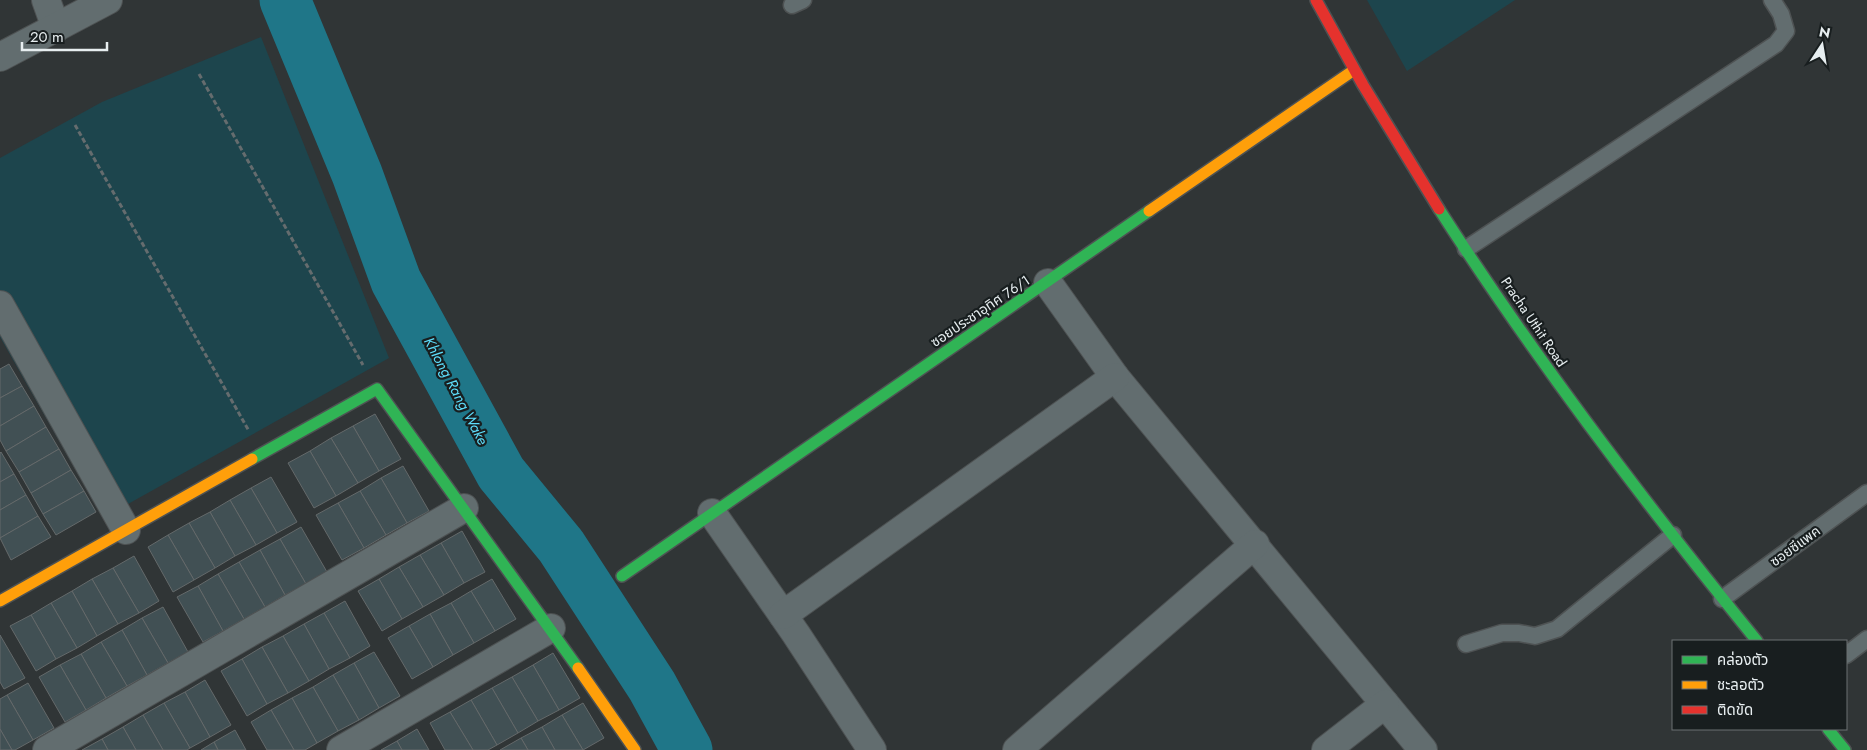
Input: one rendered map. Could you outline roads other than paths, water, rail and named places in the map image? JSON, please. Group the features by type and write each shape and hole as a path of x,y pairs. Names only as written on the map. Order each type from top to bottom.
{"street":[{"path":"46,0 56,28"},
{"path":"0,57 108,0"},
{"name":"Pracha Uthit Road","path":"1316,0 1354,70 1466,249 1557,383 1672,535 1756,640"},
{"name":"ซอยประชาอุทิศ 76/1","path":"622,576 1354,70"},
{"path":"1048,282 1115,378 1255,544 1423,750"},
{"path":"0,305 126,530"},
{"path":"783,615 1115,378"},
{"path":"1,599 377,389 551,628 635,750"},
{"path":"48,750 464,508"},
{"path":"712,513 783,615 872,750"},
{"path":"1016,750 1255,544"},
{"path":"341,750 551,628"},
{"path":"1326,750 1385,704"},
{"path":"1829,730 1845,750"}],"lane":[{"path":"1466,249 1776,44 1786,31 1782,14 1772,0"},
{"name":"ซอยซีแพค","path":"1722,599 1867,493"},
{"path":"1466,644 1502,633 1519,633 1535,636 1557,628 1672,535"},
{"path":"1847,654 1867,639"}],"waterway":[{"name":"Khlong Rang Wake","path":"285,0 357,174 396,281 501,473 561,546 652,686 687,750"}]}
